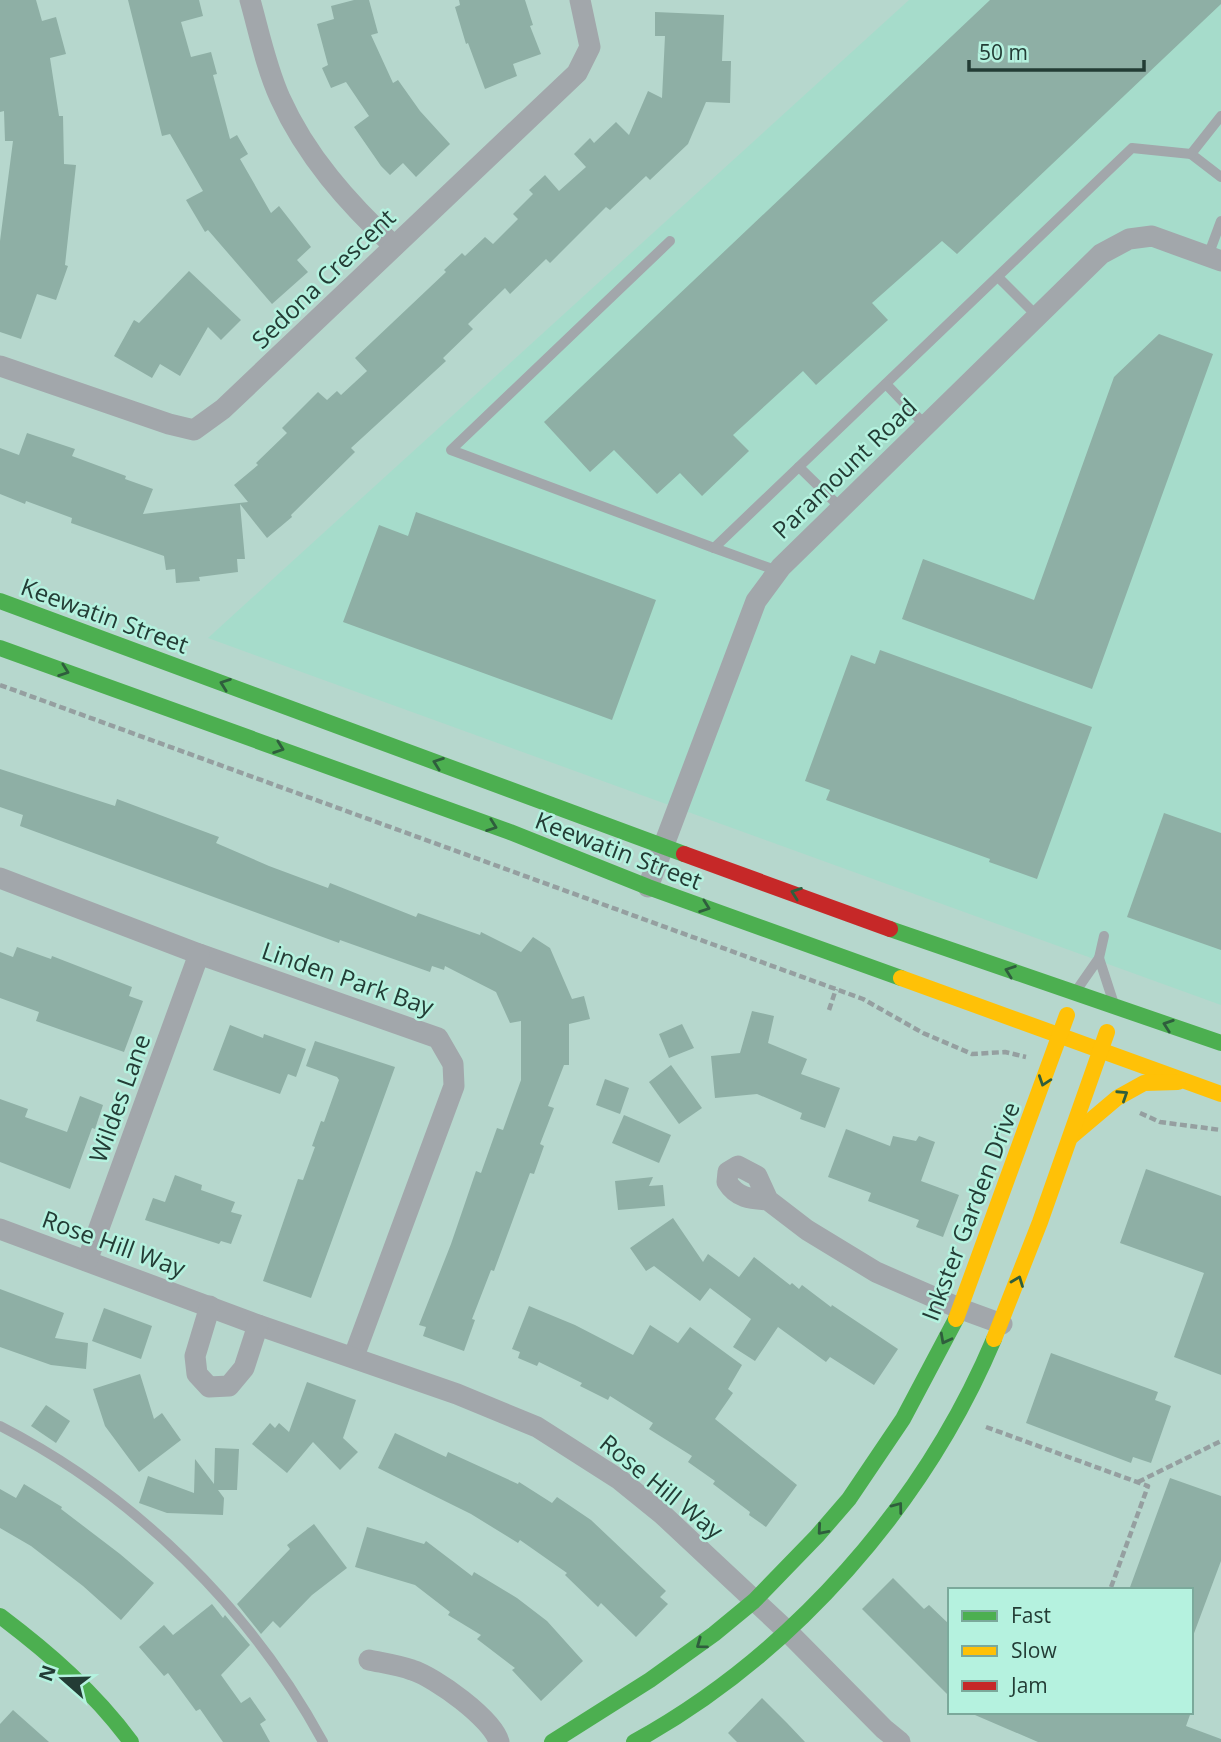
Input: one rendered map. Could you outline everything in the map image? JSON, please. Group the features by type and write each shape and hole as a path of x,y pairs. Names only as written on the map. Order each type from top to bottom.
{"street":[{"path":"250,0 279,96 305,147 355,209 394,246"},
{"name":"Sedona Crescent","path":"0,366 169,425 194,430 223,410 577,73 590,47 580,0"},
{"name":"Paramount Road","path":"648,887 756,601 778,571 1101,254 1129,239 1152,236 1214,259"},
{"name":"Keewatin Street","path":"0,601 663,846 1074,994 1221,1043"},
{"name":"Keewatin Street","path":"0,648 510,832 648,887 1221,1094"},
{"name":"Linden Park Bay","path":"0,878 200,954 438,1038 453,1064 454,1086 354,1356"},
{"name":"Wildes Lane","path":"87,1261 200,954"},
{"name":"Inkster Garden Drive","path":"552,1742 650,1680 754,1601 817,1536 864,1478 903,1419 961,1309 1074,994"},
{"path":"634,1742 658,1729 722,1685 787,1631 877,1536 923,1474 961,1407 1002,1324 1115,1007"},
{"path":"1071,1136 1117,1098 1144,1083 1185,1082"},
{"path":"768,1200 807,1230 876,1272 1002,1324"},
{"name":"Rose Hill Way","path":"0,1229 258,1325 354,1356 499,1410 537,1427 620,1480 662,1514 900,1742"},
{"path":"210,1306 195,1356 197,1374 209,1387 229,1386 244,1368 258,1325"},
{"path":"0,1616 86,1686 131,1742"},
{"path":"369,1660 414,1670 456,1694 492,1730 499,1742"}],"lane":[{"path":"1192,154 1221,116"},
{"path":"714,548 1132,148 1192,154 1221,177"},
{"path":"1214,259 1221,221"},
{"path":"670,241 451,450 778,571"},
{"path":"998,277 1037,316"},
{"path":"886,384 925,425"},
{"path":"799,467 841,508"},
{"path":"1074,994 1099,958 1104,936"},
{"path":"1099,958 1115,1007"},
{"path":"0,1426 110,1496 157,1533 202,1578 260,1646 300,1700 323,1742"}],"path":[{"path":"0,685 836,989 875,1004 923,1033 955,1048 972,1054 1005,1052"},
{"path":"829,1010 839,982"},
{"path":"1136,1110 1147,1118 1160,1122 1221,1130"},
{"path":"986,1427 1147,1486 1111,1588"},
{"path":"1138,1483 1221,1441"}],"shaded area":[{"path":"909,0 1221,0 1221,1005 208,638"}],"building":[{"path":"0,0 36,0 42,21 56,17 66,54 50,58 59,116 63,116 64,164 76,165 65,265 68,266 56,300 37,294 21,339 0,332 0,241 13,141 5,141 4,111 0,112"},
{"path":"128,0 199,0 203,16 181,22 191,57 211,52 217,74 213,75 230,139 237,135 248,154 240,159 271,213 279,206 311,247 297,260 308,272 272,304 208,230 205,232 186,200 203,191 170,134 162,136"},
{"path":"354,0 369,0 378,33 371,35 393,83 398,80 420,111 450,144 416,177 403,163 390,175 381,166 354,127 369,116 346,82 331,88 322,68 328,65 317,24 334,19 331,6"},
{"path":"459,0 525,0 533,25 530,26 541,54 513,64 517,76 485,89 468,43 466,44 455,7 460,5"},
{"path":"990,0 1221,0 1221,4 957,254 942,241 872,303 888,320 816,385 803,371 733,435 749,451 702,496 680,473 657,494 614,450 590,472 544,422"},
{"path":"655,12 724,15 722,61 731,61 730,103 706,102 688,144 650,180 646,176 610,210 606,207 550,263 546,259 510,294 505,288 468,324 473,329 443,358 446,361 351,448 355,452 291,515 292,517 267,538 240,504 245,559 237,559 238,572 199,577 200,581 176,583 175,569 166,570 164,556 71,523 72,518 0,494 0,448 19,455 27,433 75,449 72,456 153,489 143,514 248,502 234,485 258,465 256,463 287,433 282,428 318,392 327,400 337,391 341,395 367,371 355,358 446,272 444,270 462,253 465,256 485,237 493,244 518,219 513,214 533,194 529,190 545,175 559,191 586,167 574,154 590,138 594,143 616,122 629,135 648,91 662,98 665,36 655,36"},
{"path":"189,271 241,320 221,340 208,327 180,376 160,364 152,378 114,356 134,320 139,323"},
{"path":"1159,334 1213,354 1092,689 902,619 923,559 1034,600 1114,377"},
{"path":"416,512 656,600 612,720 343,622 379,525 408,536"},
{"path":"880,650 1092,727 1037,879 989,862 990,859 826,800 830,790 805,781 851,655 875,664"},
{"path":"0,769 115,806 117,799 219,837 216,843 269,866 328,888 330,883 416,917 418,913 480,935 481,932 521,952 533,937 550,948 572,999 584,996 590,1019 569,1024 569,1065 564,1065 548,1106 554,1108 540,1144 544,1146 534,1174 530,1173 494,1271 491,1270 472,1319 475,1320 464,1351 423,1336 426,1327 419,1325 476,1171 481,1173 497,1128 503,1130 521,1080 521,1021 510,1023 496,992 445,966 444,970 432,966 430,972 340,940 339,943 20,826 23,815 0,807"},
{"path":"1164,813 1221,833 1221,950 1127,917"},
{"path":"17,947 51,959 52,956 132,987 129,996 143,1001 124,1052 36,1021 39,1012 0,998 0,952 13,957"},
{"path":"752,1011 774,1016 768,1043 807,1059 801,1074 840,1088 825,1128 800,1119 802,1113 757,1094 715,1098 711,1056 740,1053"},
{"path":"682,1024 694,1048 669,1058 659,1034"},
{"path":"230,1025 263,1038 264,1034 306,1049 296,1077 288,1074 280,1094 213,1070"},
{"path":"315,1041 395,1067 311,1298 263,1281 298,1179 303,1180 321,1121 324,1122 339,1080 306,1066"},
{"path":"671,1065 702,1108 679,1124 649,1082"},
{"path":"605,1079 629,1088 620,1114 596,1105"},
{"path":"80,1096 103,1105 70,1189 0,1162 0,1099 28,1109 25,1117 67,1132"},
{"path":"624,1115 671,1135 659,1163 612,1143"},
{"path":"846,1129 890,1146 893,1136 916,1141 919,1136 935,1142 921,1181 959,1195 943,1237 916,1227 919,1220 868,1201 871,1193 828,1177"},
{"path":"1146,1169 1221,1196 1221,1375 1174,1357 1204,1273 1120,1243"},
{"path":"175,1175 202,1185 201,1190 235,1202 231,1212 242,1215 231,1244 221,1241 219,1244 145,1220 153,1198 165,1202"},
{"path":"653,1177 649,1186 663,1185 665,1206 618,1210 615,1181"},
{"path":"673,1218 703,1262 708,1254 739,1277 754,1257 790,1285 792,1283 799,1289 802,1285 831,1307 832,1305 898,1349 874,1385 830,1357 826,1362 778,1327 755,1361 733,1347 751,1319 710,1288 700,1301 654,1266 646,1271 630,1248"},
{"path":"0,1289 64,1313 55,1338 88,1343 86,1369 51,1365 0,1347"},
{"path":"529,1306 575,1325 633,1355 650,1325 678,1343 690,1327 742,1365 728,1389 733,1393 715,1419 797,1485 766,1527 713,1484 715,1481 688,1462 692,1456 649,1429 653,1423 610,1396 608,1400 580,1386 582,1383 539,1362 537,1366 518,1358 520,1352 512,1349"},
{"path":"104,1308 152,1326 141,1359 92,1341"},
{"path":"1051,1353 1158,1392 1155,1400 1171,1406 1151,1463 1133,1457 1131,1463 1026,1423"},
{"path":"140,1374 154,1419 162,1413 181,1440 139,1472 105,1426 93,1389"},
{"path":"307,1382 356,1400 343,1438 358,1452 340,1470 313,1442 287,1473 252,1444 270,1423 275,1428 279,1423 289,1432"},
{"path":"46,1405 70,1421 56,1443 31,1426"},
{"path":"395,1433 446,1457 448,1452 518,1484 519,1482 552,1503 557,1497 591,1520 666,1591 660,1597 668,1604 636,1637 601,1603 598,1607 565,1575 567,1573 520,1540 518,1543 471,1514 378,1468"},
{"path":"215,1448 239,1449 237,1490 218,1490 224,1498 223,1515 167,1513 139,1503 148,1476 194,1493 195,1459 214,1484"},
{"path":"1170,1478 1221,1496 1221,1561 1193,1636 1193,1588 1130,1588"},
{"path":"24,1484 62,1507 61,1509 154,1583 121,1620 83,1586 31,1546 0,1528 0,1489 16,1498"},
{"path":"314,1524 347,1568 312,1595 280,1628 273,1621 261,1634 237,1604 290,1549 287,1545"},
{"path":"367,1527 424,1544 426,1541 472,1576 474,1572 517,1598 547,1621 583,1661 541,1701 512,1670 515,1668 477,1639 481,1635 448,1615 450,1612 415,1585 355,1567"},
{"path":"893,1578 924,1609 929,1605 948,1623 948,1695 862,1609"},
{"path":"212,1604 250,1645 221,1675 241,1703 250,1697 266,1720 260,1724 270,1742 223,1742 200,1709 196,1711 168,1673 164,1676 139,1647 164,1625 173,1635"},
{"path":"762,1698 805,1742 737,1742 728,1733"},
{"path":"13,1710 49,1742 0,1742 0,1724"},
{"path":"973,1714 1190,1714 1186,1726 1221,1739 1221,1742 1038,1742"}],"traffic: fast":[{"path":"0,601 684,854"},
{"path":"0,648 510,832 648,887 901,978"},
{"path":"890,929 1221,1043"},
{"path":"552,1742 650,1680 714,1634 754,1601 817,1536 849,1499 903,1419 956,1319"},
{"path":"634,1742 692,1707 747,1666 799,1620 847,1570 891,1517 930,1460 965,1400 994,1339"},
{"path":"0,1616 70,1674 102,1706 131,1742"}],"traffic: slow":[{"path":"901,978 1221,1094"},
{"path":"956,1319 1067,1015"},
{"path":"994,1339 1040,1222 1107,1032"},
{"path":"1072,1136 1117,1098 1144,1083 1178,1082"}],"traffic: jam":[{"path":"684,854 890,929"}]}
